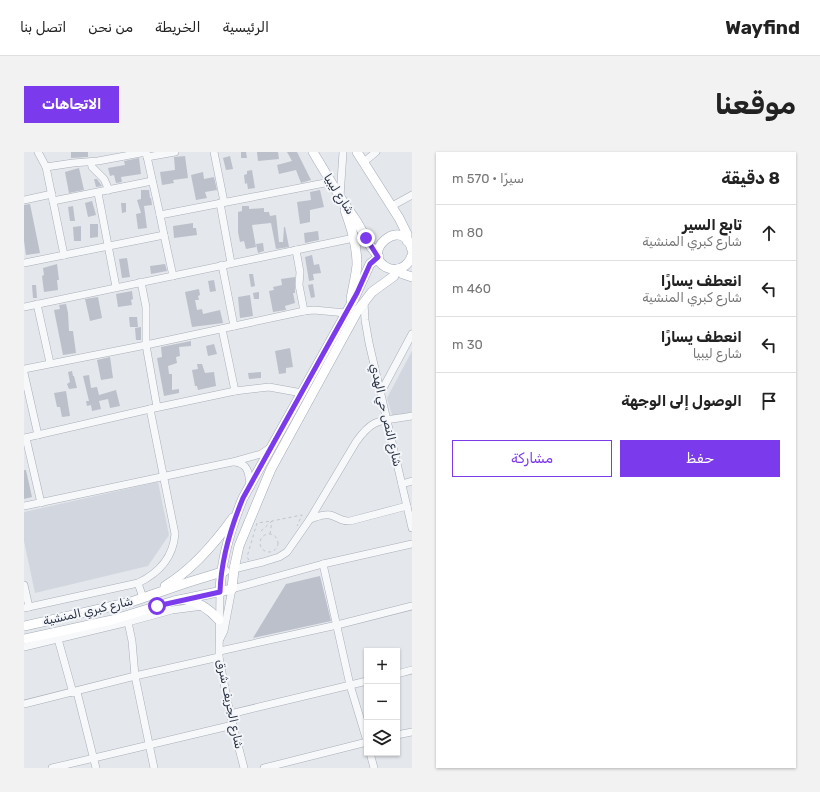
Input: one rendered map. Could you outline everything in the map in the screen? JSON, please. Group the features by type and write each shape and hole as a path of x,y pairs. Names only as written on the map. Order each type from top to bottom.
{"main road":[{"name":"شارع ليبيا","path":"313,152 330,182 357,222 380,261 387,268 397,269 403,274 412,277"},
{"path":"357,152 406,230 410,245"},
{"path":"341,199 354,238 357,264 348,309"},
{"path":"147,597 180,576 209,548 236,514 357,293 370,264 378,256 379,246 385,239 394,235 399,236 410,245"},
{"path":"232,589 234,569 242,538 271,469 364,301 375,288 394,276 397,269 408,264 412,255"},
{"path":"220,592 221,572 236,514"},
{"name":"شارع كبري المنشية","path":"24,626 112,607 234,569"},
{"name":"شارع كبري المنشية","path":"24,639 112,620 174,601 232,589"},
{"path":"174,601 194,601 212,612 219,620"}],"street":[{"path":"38,152 46,167 64,255"},
{"path":"46,167 146,154 175,152"},
{"path":"214,152 231,263"},
{"path":"341,199 343,152"},
{"path":"364,162 376,152"},
{"path":"146,154 173,276"},
{"path":"91,162 94,170 104,179 109,190"},
{"path":"24,200 98,193 152,181"},
{"path":"160,215 330,182"},
{"path":"98,193 116,287"},
{"path":"392,206 412,195"},
{"path":"24,263 164,235"},
{"path":"24,307 354,238"},
{"path":"296,250 300,272 299,286 304,311"},
{"path":"222,265 234,326"},
{"path":"24,585 26,607 138,583 145,580 160,568 168,558 174,546 175,534 164,476 146,345 146,307 142,282"},
{"name":"شارع النص حي الهدي","path":"364,301 366,329 412,528"},
{"path":"37,304 50,363"},
{"path":"24,369 146,345 304,311 348,309"},
{"path":"222,329 235,391"},
{"path":"381,392 412,334"},
{"path":"24,373 38,435"},
{"path":"40,503 25,438 235,391 269,387 302,393"},
{"path":"234,569 279,557 287,552 310,519 364,431 370,425 378,421 412,416"},
{"path":"24,506 232,462 261,454 272,447"},
{"path":"232,462 245,466 248,472 250,486"},
{"path":"402,484 412,481"},
{"path":"310,519 323,515 329,515 345,521 350,521 407,506"},
{"name":"شارع كبري المنشية","path":"232,589 323,564 412,544"},
{"path":"323,564 350,685 364,732"},
{"path":"138,583 147,597"},
{"path":"220,639 224,631 232,589"},
{"path":"220,592 220,639"},
{"path":"24,647 172,610 203,606"},
{"path":"24,704 412,606"},
{"path":"128,622 132,641 135,676 154,768"},
{"path":"58,639 75,692 96,768"},
{"name":"شارع الجريف شرق","path":"220,639 220,654 230,714 244,768"},
{"path":"400,673 412,670"},
{"path":"230,714 364,682"},
{"path":"52,768 149,744 233,726"},
{"path":"400,735 412,732"},
{"path":"264,768 364,743"},
{"path":"371,756 374,768"}],"path":[{"path":"254,562 247,558 257,524 302,515 295,529"},
{"path":"261,531 272,521"},
{"path":"270,534 272,521"},
{"path":"267,534 270,534 276,537 278,542 276,548 269,552 264,550 260,544 261,539 267,534"}],"shaded area":[{"path":"412,351 412,413 392,415 387,398"},
{"path":"158,482 169,535 148,566 35,593 24,541 24,512"}],"building":[{"path":"71,152 88,152 88,157 71,158"},
{"path":"241,152 246,152 247,158 241,158"},
{"path":"257,152 278,152 279,159 258,161"},
{"path":"287,152 297,152 311,180 301,183 296,170 279,174 277,165 292,161"},
{"path":"185,156 188,178 173,180 174,183 162,185 160,172 175,170 174,157"},
{"path":"230,156 233,169 226,170 223,158"},
{"path":"139,158 141,174 121,177 122,182 116,183 114,175 110,176 108,168 125,165 124,161"},
{"path":"79,168 84,190 69,193 65,172"},
{"path":"252,170 255,188 248,189 247,183 245,184 244,175 247,174 247,171"},
{"path":"203,172 204,179 214,177 217,190 205,192 207,198 196,200 191,175"},
{"path":"94,179 97,179 102,186 96,187"},
{"path":"141,190 149,190 152,205 144,206 147,228 138,229 136,214 141,213 137,200 141,199"},
{"path":"320,190 324,207 310,210 310,222 300,224 297,202 311,200 310,192"},
{"path":"92,201 96,215 88,217 85,203"},
{"path":"121,203 126,203 126,212 122,213"},
{"path":"30,204 40,253 26,255 24,241 24,205"},
{"path":"73,206 75,221 70,221 68,207"},
{"path":"242,206 249,206 249,209 264,208 264,212 269,212 270,216 276,215 279,242 283,242 285,227 289,247 276,249 271,223 252,225 256,247 246,249 244,241 240,242 238,232 238,212 242,211"},
{"path":"193,223 193,228 196,228 197,235 174,238 173,226"},
{"path":"90,224 98,224 98,237 90,238"},
{"path":"81,226 81,241 74,241 73,227"},
{"path":"318,231 319,240 305,243 304,233"},
{"path":"263,243 264,251 258,253 256,244"},
{"path":"312,255 314,265 319,264 321,273 313,274 314,280 309,281 305,257"},
{"path":"127,258 130,277 122,278 119,259"},
{"path":"57,264 59,280 57,280 58,290 44,292 42,276 44,275 43,268"},
{"path":"165,264 167,271 151,274 150,266"},
{"path":"249,274 253,274 255,286 251,287"},
{"path":"295,277 295,293 293,293 295,303 285,306 286,310 273,312 269,291 274,290 273,287 282,285 281,279"},
{"path":"214,280 216,291 210,292 208,281"},
{"path":"313,284 315,297 311,298 308,285"},
{"path":"32,285 36,285 37,298 33,298"},
{"path":"199,289 199,300 195,300 197,310 202,309 203,314 220,310 223,323 192,327 185,292"},
{"path":"132,291 132,305 118,307 116,294"},
{"path":"259,292 259,299 254,299 253,293"},
{"path":"250,295 253,316 240,318 238,297"},
{"path":"98,297 102,318 90,321 85,299"},
{"path":"66,304 69,331 73,331 76,353 63,355 54,310 60,309 59,305"},
{"path":"129,317 137,317 138,327 130,327"},
{"path":"141,327 141,340 136,340 135,328"},
{"path":"191,341 191,346 179,347 180,356 176,357 177,363 168,366 169,374 172,374 172,390 179,389 179,393 164,396 157,358 162,357 161,347"},
{"path":"214,344 217,354 208,356 206,346"},
{"path":"290,348 293,367 286,368 286,373 279,374 275,351"},
{"path":"110,357 113,378 101,380 97,360"},
{"path":"197,364 202,364 205,373 214,372 216,386 198,390 197,386 195,386 192,370 198,369"},
{"path":"72,371 77,388 69,389 67,384 70,382 68,372"},
{"path":"261,372 261,378 249,379 248,373"},
{"path":"89,375 91,388 97,387 99,395 116,390 120,406 110,408 108,399 99,401 101,409 92,411 91,405 87,406 86,401 89,401 83,376"},
{"path":"66,391 70,416 62,417 60,407 57,407 54,393"},
{"path":"24,470 26,470 32,497 24,499"},
{"path":"320,576 331,621 253,638 286,584"}],"route":[{"path":"157,606 187,598 220,592 221,572 236,514 243,498 320,362 364,280 370,264 378,257 366,238"}]}
